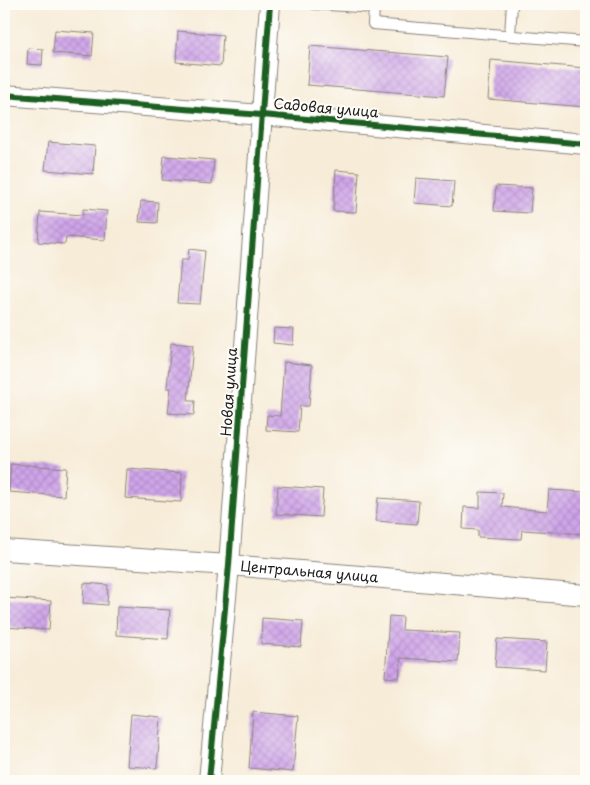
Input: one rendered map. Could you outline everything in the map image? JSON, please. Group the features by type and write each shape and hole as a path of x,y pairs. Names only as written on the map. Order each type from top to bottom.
{"street":[{"name":"Новая улица","path":"209,781 229,565 270,4"},
{"name":"Садовая улица","path":"4,95 262,115 586,144"},
{"name":"Центральная улица","path":"4,550 229,565 586,595"}],"lane":[{"path":"314,4 375,6 373,24 586,42"},
{"path":"510,35 512,4"}],"building":[{"path":"55,30 94,33 92,56 53,53"},
{"path":"178,31 223,35 221,66 176,62"},
{"path":"310,46 448,57 444,96 307,85"},
{"path":"28,48 43,49 42,65 27,64"},
{"path":"491,60 586,68 586,107 488,99"},
{"path":"48,142 95,146 93,174 45,170"},
{"path":"164,156 214,160 212,184 162,180"},
{"path":"336,170 359,172 356,212 333,211"},
{"path":"416,178 454,181 452,206 414,203"},
{"path":"496,186 532,188 530,213 494,211"},
{"path":"141,201 158,202 157,223 139,222"},
{"path":"83,209 107,211 105,240 66,237 65,244 38,242 40,212 83,215"},
{"path":"189,249 205,251 200,304 177,303 181,260 188,260"},
{"path":"274,328 294,329 293,345 273,343"},
{"path":"171,343 193,345 188,401 195,401 194,415 168,413 171,388 167,388"},
{"path":"284,362 312,365 309,406 300,406 298,432 266,430 267,415 280,416"},
{"path":"11,464 66,468 64,496 9,492"},
{"path":"127,469 182,473 181,502 125,498"},
{"path":"278,486 323,489 321,517 276,514"},
{"path":"549,490 586,492 585,534 522,530 521,539 478,537 478,530 463,529 464,507 480,508 480,492 503,493 502,507 547,511"},
{"path":"378,498 419,501 417,524 376,521"},
{"path":"84,583 108,585 107,605 83,603"},
{"path":"4,598 51,601 49,630 4,627"},
{"path":"117,607 170,610 168,639 116,635"},
{"path":"389,616 403,617 402,630 460,633 458,662 401,658 399,678 385,677"},
{"path":"262,618 303,621 301,647 261,644"},
{"path":"497,639 547,642 545,670 495,667"},
{"path":"253,712 298,716 293,772 249,768"},
{"path":"131,714 161,717 157,768 127,766"}],"cycle path":[{"path":"209,781 229,565 270,4"},
{"path":"4,95 262,115 586,144"}]}
